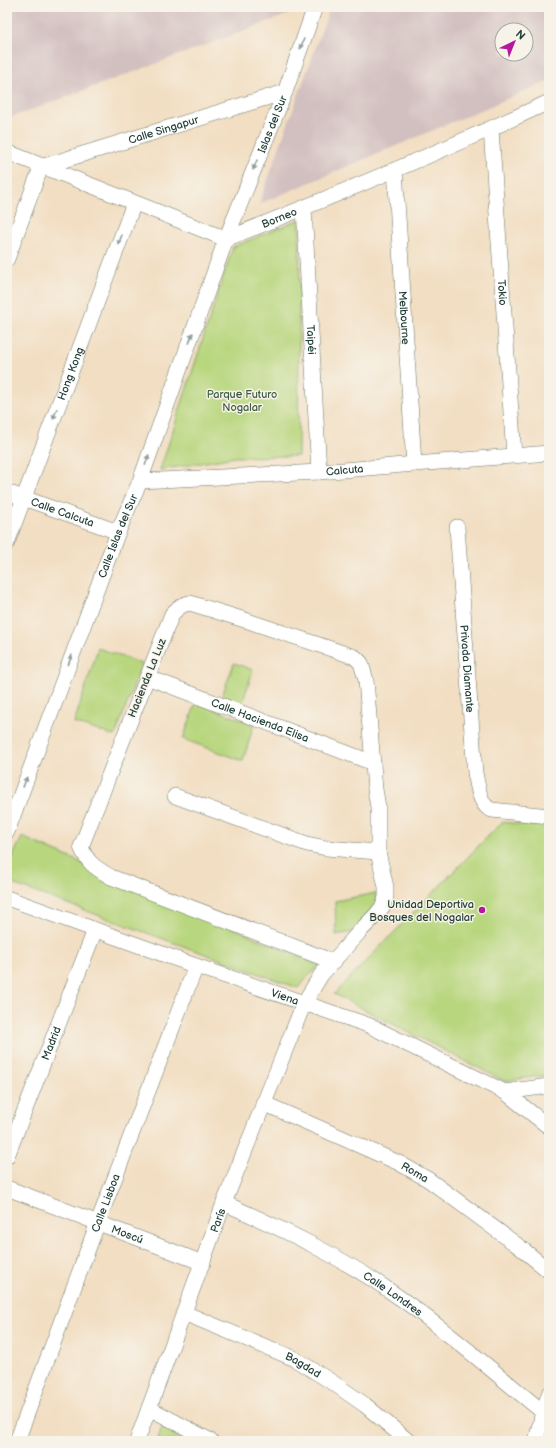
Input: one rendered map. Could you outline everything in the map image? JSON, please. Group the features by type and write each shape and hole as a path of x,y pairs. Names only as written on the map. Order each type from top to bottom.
{"street":[{"name":"Islas del Sur","path":"226,239 285,92 315,7"},
{"name":"Calle Singapur","path":"41,166 285,92"},
{"name":"Borneo","path":"226,239 395,170 491,129 549,102"},
{"name":"Tokio","path":"491,129 514,455"},
{"path":"7,152 226,239"},
{"path":"7,259 41,166"},
{"name":"Melbourne","path":"395,170 414,464"},
{"name":"Hong Kong","path":"7,543 134,203"},
{"name":"Taipéi","path":"304,208 319,472"},
{"name":"Calle Islas del Sur","path":"7,832 118,532 140,481 226,239"},
{"name":"Calcuta","path":"140,481 319,472 549,453"},
{"name":"Calle Calcuta","path":"7,492 118,532"},
{"name":"Privada Diamante","path":"458,527 475,773 481,797 486,807 497,811 549,816"},
{"name":"Hacienda La Luz","path":"304,1002 322,975 334,962 383,906 386,897 386,887 378,852 378,807 375,789 366,680 361,663 354,657 248,621 190,603 184,604 172,614 147,677 81,847 84,856 90,864 110,877 334,962"},
{"name":"Calle Hacienda Elisa","path":"147,677 373,762"},
{"path":"174,796 307,844 326,848 378,852"},
{"name":"Viena","path":"7,898 196,966 368,1025 505,1092 549,1126"},
{"name":"Madrid","path":"7,1156 95,930"},
{"name":"Calle Lisboa","path":"17,1441 98,1222 196,966"},
{"name":"París","path":"137,1441 224,1202 304,1002"},
{"path":"505,1092 549,1086"},
{"name":"Roma","path":"263,1104 398,1163 429,1180 521,1248 549,1271"},
{"name":"Moscú","path":"7,1188 203,1263"},
{"name":"Calle Londres","path":"224,1202 279,1227 313,1245 400,1298 450,1336 543,1412"},
{"name":"Bagdad","path":"184,1314 294,1358 332,1382 365,1406 408,1441"},
{"path":"536,1441 549,1394"},
{"path":"149,1408 211,1441"}],"shaded area":[{"path":"7,7 294,7 292,13 7,119"},
{"path":"330,7 549,7 549,81 259,204"}],"green space":[{"name":"Parque Futuro Nogalar","path":"300,219 298,456 235,457 160,470 233,247"},
{"path":"98,648 142,664 115,736 74,723"},
{"path":"234,663 253,670 242,704 222,696"},
{"path":"196,703 254,724 243,761 183,739"},
{"name":"Unidad Deportiva Bosques del Nogalar","path":"502,822 549,827 549,1075 504,1081 334,994"},
{"path":"22,837 319,965 298,988 7,882 7,869"},
{"path":"376,893 379,906 353,932 336,935 335,901"},
{"path":"162,1427 192,1441 157,1441"}],"place":[{"name":"Unidad Deportiva Bosques del Nogalar","path":"482,910"}]}
